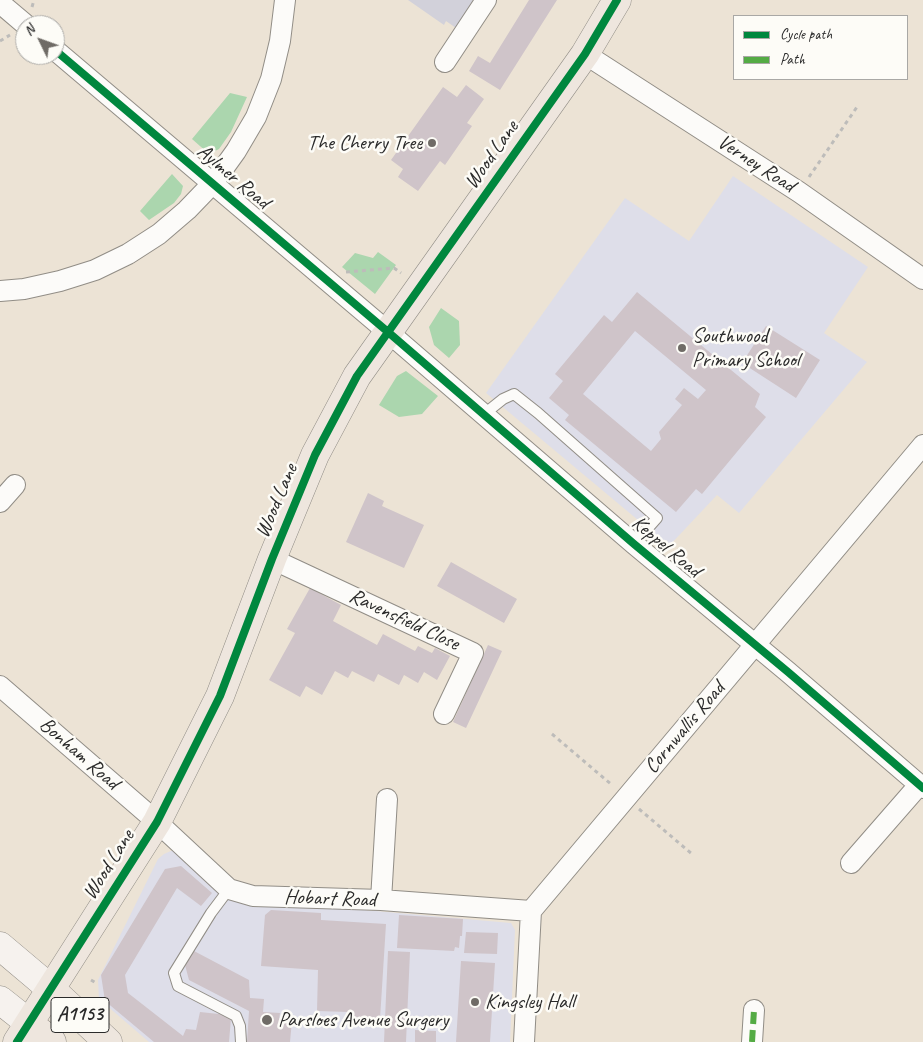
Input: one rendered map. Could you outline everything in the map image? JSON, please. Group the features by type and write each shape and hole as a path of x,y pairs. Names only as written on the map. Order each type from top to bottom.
{"main road":[{"name":"Wood Lane","path":"23,1032 157,822 220,696 272,559 315,456 357,376 585,54 617,0"},
{"name":"A1153","path":"51,989 108,1042"},
{"name":"A1153","path":"23,1032 52,1042"}],"street":[{"path":"0,291 24,289 60,281 95,270 128,254 159,234 187,210 213,183 236,152 256,116 267,89 280,41 285,0"},
{"path":"445,62 486,0"},
{"path":"0,3 15,16"},
{"name":"Verney Road","path":"585,54 799,192 923,278"},
{"name":"Aylmer Road","path":"65,58 388,332"},
{"name":"Keppel Road","path":"388,332 634,544 921,786"},
{"name":"Cornwallis Road","path":"531,911 923,445"},
{"path":"0,502 15,485"},
{"name":"Ravensfield Close","path":"272,559 473,653 444,714"},
{"name":"Bonham Road","path":"0,686 157,822"},
{"path":"851,863 921,786"},
{"path":"381,900 386,798"},
{"name":"Hobart Road","path":"157,822 230,889 253,896 381,900 531,911"},
{"path":"524,1042 531,911"},
{"path":"0,946 51,989"},
{"path":"0,1000 23,1032"},
{"path":"752,1042 754,1010"}],"lane":[{"path":"483,415 503,399 514,394 538,413 656,518 634,544"},
{"path":"230,889 211,913 174,973 178,986 236,1016 240,1026 241,1042"}],"path":[{"path":"799,192 857,107"},
{"path":"324,278 346,272 394,268 401,273"},
{"path":"90,980 96,983"}],"shaded area":[{"path":"408,0 474,0 456,28 446,21 444,25"},
{"name":"Southwood Primary School","path":"733,176 868,267 824,333 867,362 739,513 717,495 669,546 486,393 625,198 689,241"},
{"path":"173,850 240,899 511,923 515,930 510,1042 149,1042 99,999 98,980 158,859"}],"green space":[{"path":"230,93 247,97 231,132 219,149 209,154 192,139"},
{"path":"172,174 183,186 181,194 174,203 149,220 140,211"},
{"path":"378,252 396,265 375,294 342,267 355,253 373,258"},
{"path":"441,308 459,321 460,345 449,358 434,345 429,327"},
{"path":"406,371 438,396 422,414 399,417 379,405 397,376"}],"building":[{"path":"529,0 557,0 500,90 469,71 478,56 490,63"},
{"name":"The Cherry Tree","path":"466,85 484,99 467,123 472,126 445,165 440,161 418,191 398,177 403,169 391,160 443,87 457,97"},
{"path":"637,292 760,394 755,407 766,417 702,494 696,489 676,512 565,420 569,415 549,398 563,381 555,374 604,315 612,322","holes":["635,331 706,390 698,399 684,388 675,399 682,405 659,432 661,439 651,451 583,394"]},
{"path":"766,326 820,360 796,398 742,363"},
{"path":"368,493 384,501 382,506 424,525 404,568 346,542"},
{"path":"451,562 517,599 504,623 437,586"},
{"path":"310,588 341,605 333,621 377,645 383,634 415,651 418,646 432,653 435,648 450,656 437,680 424,672 418,683 404,675 399,685 378,674 374,682 352,671 348,678 335,671 322,695 306,686 300,697 269,680 295,633 287,629"},
{"path":"488,645 502,651 466,728 453,722"},
{"path":"181,866 212,893 201,906 177,888 125,975 128,993 183,1036 186,1029 196,1030 200,1012 228,1015 231,1018 229,1042 154,1042 105,1001 101,975 165,869"},
{"path":"271,910 321,913 321,920 386,924 380,1019 348,1017 348,1012 317,1011 318,970 261,966 265,915"},
{"path":"399,915 463,919 459,948 455,947 454,951 397,948"},
{"path":"466,932 498,933 497,954 464,953"},
{"path":"194,951 249,980 250,998 264,999 263,1012 280,1013 279,1020 292,1020 290,1042 247,1042 249,1011 189,980 185,965"},
{"path":"388,951 410,952 406,1042 384,1042"},
{"name":"Kingsley Hall","path":"461,961 495,963 490,1042 456,1042"},
{"path":"415,1030 436,1031 436,1042 415,1042"}],"marked path":[{"path":"752,1042 754,1010"}],"cycle path":[{"path":"17,1042 157,822 220,696 272,559 315,455 357,376 585,54 617,0"},
{"path":"65,58 923,788"}],"place":[{"name":"The Cherry Tree","path":"432,143"},
{"name":"Southwood Primary School","path":"682,348"},
{"name":"Kingsley Hall","path":"475,1002"},
{"name":"Parsloes Avenue Surgery","path":"267,1020"}]}
